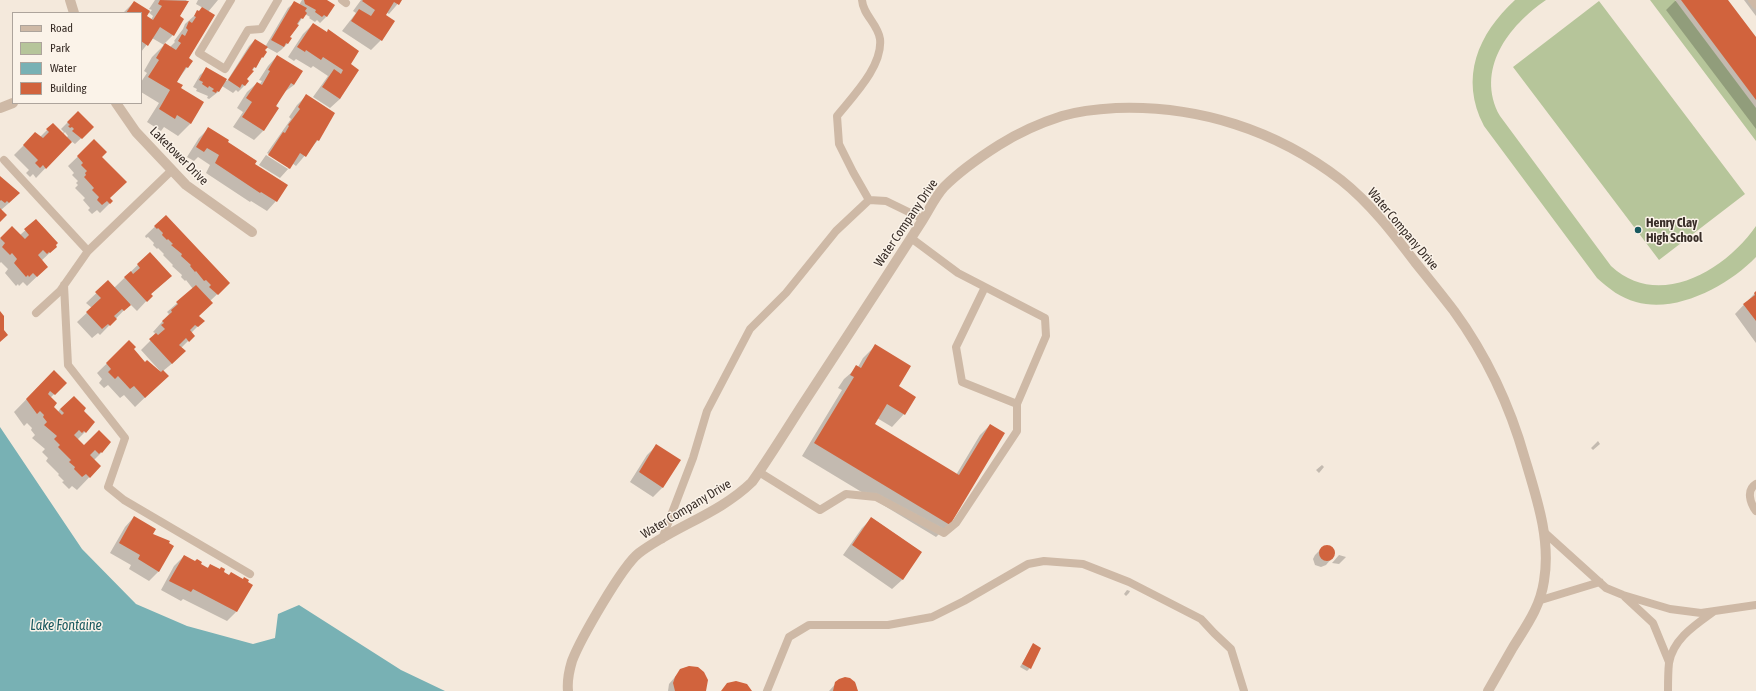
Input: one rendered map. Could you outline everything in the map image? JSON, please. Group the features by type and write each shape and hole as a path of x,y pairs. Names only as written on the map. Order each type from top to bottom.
{"street":[{"path":"70,0 74,12"},
{"path":"0,108 12,103"},
{"name":"Laketower Drive","path":"117,104 136,132 171,171 206,201 252,232"},
{"name":"Water Company Drive","path":"568,691 569,673 577,650 623,572 638,554 662,538 724,504 743,490 758,472 942,189 975,161 998,145 1041,124 1063,116 1092,109 1144,107 1189,112 1228,122 1271,137 1289,146 1343,181 1372,208 1455,312 1471,336 1497,383 1509,409 1522,446 1544,532 1546,559 1545,578 1540,600 1534,616 1488,691"}],"lane":[{"path":"231,0 199,53 225,69 248,30 261,29 278,0"},
{"path":"862,0 863,8 873,22 880,38 878,59 863,83 837,116 839,144 852,172 869,200"},
{"path":"1752,0 1756,5"},
{"path":"4,160 88,251"},
{"path":"36,313 60,291 88,251 171,171"},
{"path":"662,538 693,458 707,411 750,329 786,293 836,231 869,200 886,201 923,219"},
{"path":"758,472 820,510 846,494 876,497 944,534 956,523 1017,431 1017,404 1046,336 1045,318 958,273 911,238"},
{"path":"64,285 68,365 125,438 108,487 124,500 250,574"},
{"path":"985,288 956,347 962,382 1017,404"},
{"path":"1756,484 1753,486 1750,493 1751,504 1756,511"},
{"path":"1544,532 1606,588 1623,595 1670,609 1700,613 1756,605"},
{"path":"766,691 790,637 809,625 888,625 932,617 964,601 1028,564 1044,561 1083,564 1129,582 1201,619 1232,649 1244,691"},
{"path":"1540,600 1600,582"},
{"path":"1623,595 1653,623 1669,662"},
{"path":"1668,691 1669,662 1677,645 1688,630 1714,612"}],"green space":[{"path":"1515,0 1546,0 1519,23 1499,50 1491,82 1493,99 1500,116 1611,266 1629,279 1649,285 1669,285 1690,279 1709,270 1727,257 1743,242 1756,226 1756,257 1732,278 1717,287 1685,300 1668,304 1652,305 1625,298 1615,293 1597,278 1484,126 1477,108 1473,91 1473,74 1476,58 1482,42 1491,27"},
{"path":"1650,0 1675,0 1756,108 1756,141"},
{"path":"1599,1 1745,194 1659,260 1513,67"}],"water":[{"name":"Lake Fontaine","path":"0,427 82,549 136,604 187,626 253,644 275,638 278,614 299,605 401,670 445,691 0,691"}],"building":[{"path":"160,0 189,1 180,16 184,19 174,36 160,27 148,46 142,42 142,12 127,12 134,1 150,11 147,16 153,20 162,6 158,4"},
{"path":"304,0 327,0 335,5 327,17 324,15 322,17 315,12 316,10 305,4"},
{"path":"402,0 399,5 394,2 386,15 395,21 382,41 351,21 359,9 371,16 375,10 362,1"},
{"path":"1681,0 1728,0 1756,37 1756,100"},
{"path":"294,1 307,8 305,11 307,13 303,19 301,18 297,24 299,25 290,37 292,38 284,47 271,40"},
{"path":"202,7 215,15 189,58 193,61 188,68 186,67 177,82 183,85 181,88 204,102 191,124 177,115 175,119 159,109 170,90 148,77 159,60 156,58 165,43 176,50 181,43 178,41 182,34 185,36 188,30 186,28 189,21 192,23 196,17 194,16 197,10 199,11"},
{"path":"313,23 327,32 328,29 359,51 351,64 359,70 340,99 322,87 334,69 341,74 343,70 323,57 321,60 306,50 305,52 297,47"},
{"path":"255,39 268,47 265,50 267,52 263,58 262,57 256,68 254,67 252,70 254,71 247,79 249,81 245,86 242,84 240,88 228,80"},
{"path":"277,55 303,71 294,85 291,83 276,106 279,108 264,131 242,117 252,102 246,98 257,82 262,85 270,71 268,70"},
{"path":"206,67 227,79 219,92 217,91 216,93 212,91 214,89 209,86 208,88 199,80"},
{"path":"306,94 335,113 319,141 317,140 306,157 300,153 290,169 268,155 283,132 285,133 289,126 288,125 300,109 298,107"},
{"path":"78,111 94,127 82,139 72,131 74,129 68,126 70,125 67,122"},
{"path":"53,123 72,142 46,169 43,165 40,168 35,163 38,160 23,145 35,132 43,138 49,132 46,129"},
{"path":"208,127 229,140 228,142 257,161 255,164 288,185 277,202 261,192 260,193 215,163 219,155 207,148 204,152 196,147"},
{"path":"94,139 107,152 102,157 127,182 110,198 113,201 110,204 107,201 102,205 97,200 99,197 92,190 94,188 84,177 87,171 81,165 83,163 77,156"},
{"path":"0,176 20,193 9,203 7,201 5,203 1,200 0,201"},
{"path":"0,208 7,215 0,222"},
{"path":"166,215 230,283 218,295 209,287 211,285 206,280 204,281 196,271 195,272 190,266 191,265 181,256 182,254 171,245 173,244 162,235 163,233 154,226"},
{"path":"36,219 58,243 56,245 57,247 50,253 49,252 47,254 43,250 38,255 48,267 37,277 33,273 29,277 28,275 26,277 14,263 17,259 12,253 10,255 2,247 5,243 0,238 12,226 25,239 29,235 24,229"},
{"path":"150,252 172,276 151,294 153,296 147,302 124,277 131,271 133,274 140,268 137,264"},
{"path":"108,280 131,305 124,311 122,309 114,316 117,319 110,326 108,324 102,329 86,312 101,298 95,292"},
{"path":"196,285 213,303 199,316 205,321 198,327 195,325 190,330 195,336 189,342 186,338 179,345 186,351 172,364 149,339 156,333 158,335 165,329 161,325 164,323 162,321 178,304 176,302"},
{"path":"1756,291 1756,321 1743,304 1755,295 1754,293"},
{"path":"0,311 4,316 4,330 8,335 0,342"},
{"path":"129,340 136,347 134,349 145,362 147,360 161,372 163,370 169,376 145,398 134,386 130,389 118,376 115,379 108,372 111,369 106,363"},
{"path":"875,344 911,366 899,386 916,397 905,415 887,404 875,424 959,475 990,424 1005,433 950,525 814,443 854,377 850,375 856,365 861,368"},
{"path":"54,370 67,383 55,395 50,391 48,394 57,403 54,407 62,415 64,413 60,409 74,396 86,408 84,411 95,422 86,433 84,431 82,433 79,430 74,435 84,445 99,430 111,442 102,453 101,452 99,454 95,450 90,455 101,466 90,478 86,474 82,477 74,469 75,467 69,462 71,460 58,447 60,445 54,439 57,436 44,425 47,422 43,417 44,415 40,411 37,414 26,399"},
{"path":"656,444 681,460 663,488 639,472"},
{"path":"134,516 156,529 153,534 170,541 169,543 174,546 159,572 138,559 140,555 119,543"},
{"path":"871,517 922,552 903,580 852,545"},
{"path":"1324,545 1330,545 1335,550 1333,559 1330,561 1324,561 1319,556 1319,550"},
{"path":"184,555 195,561 197,559 202,562 201,564 208,568 210,564 220,569 221,567 225,569 224,572 229,575 231,572 243,579 244,577 249,580 248,582 253,585 237,612 193,589 191,592 169,581"},
{"path":"1033,643 1041,648 1031,669 1022,664"},
{"path":"689,666 698,667 704,672 708,680 706,691 675,691 673,683 675,677 680,669"},
{"path":"845,677 850,678 855,682 858,691 833,691 835,682"},
{"path":"736,681 747,684 752,691 721,691 727,683"}],"place":[{"name":"Henry Clay High School","path":"1638,230"}]}
